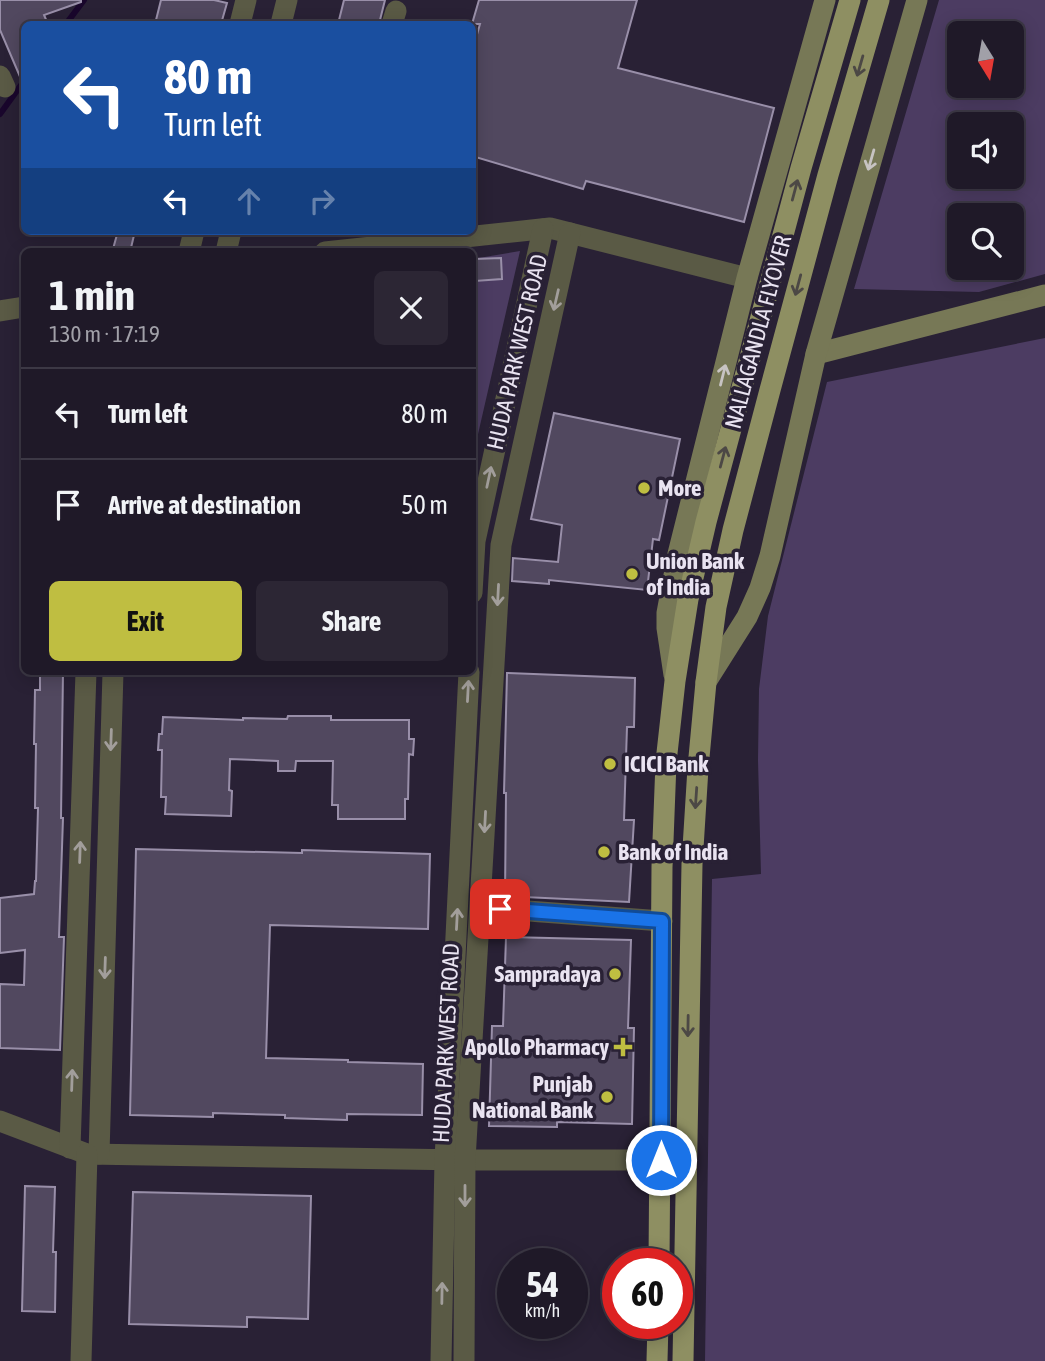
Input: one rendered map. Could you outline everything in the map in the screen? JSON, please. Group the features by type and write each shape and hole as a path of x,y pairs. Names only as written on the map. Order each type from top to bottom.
{"main road":[{"name":"NALLAGANDLA FLYOVER","path":"659,1248 662,866 666,762 675,681 688,599 706,522 801,168 850,0"},
{"name":"NALLAGANDLA FLYOVER","path":"683,1361 691,864 706,681 716,607 733,530 828,175 879,0"},
{"path":"657,1361 658,1339"}],"street":[{"path":"241,21 246,0"},
{"path":"282,21 287,0"},
{"path":"675,681 667,628 669,594 747,278 825,0"},
{"path":"706,681 747,617 770,556 816,354 917,0"},
{"path":"476,234 550,228 747,278"},
{"name":"HUDA PARK WEST ROAD","path":"476,532 543,229"},
{"name":"HUDA PARK WEST ROAD","path":"441,1361 501,545 570,233"},
{"path":"333,244 459,235"},
{"path":"816,354 1045,296"},
{"path":"0,311 21,308"},
{"path":"476,541 501,545"},
{"path":"81,1361 85,1152 86,675"},
{"path":"85,1152 113,675"},
{"name":"HUDA PARK WEST ROAD","path":"464,1361 455,1160 469,675"},
{"path":"500,909 662,921"},
{"path":"0,1121 85,1152 455,1160 661,1160"}],"shaded area":[{"path":"939,0 1045,0 1045,274 1024,280 1024,203 947,203 947,280 1023,280 979,292 854,289"},
{"path":"520,251 476,443 476,258"},
{"path":"1045,338 1045,1361 705,1361 712,879 761,874 759,689 768,616 827,382"}],"building":[{"path":"0,0 81,0 44,15 47,21 21,21 21,79 0,30"},
{"path":"161,0 214,0 227,3 222,21 156,21"},
{"path":"344,0 385,0 380,21 339,21"},
{"path":"479,0 637,0 618,68 774,108 744,222 586,181 583,189 476,157 476,38 480,24 473,21"},
{"path":"117,235 134,235 131,248 113,248"},
{"path":"501,258 502,279 476,281 476,259"},
{"path":"554,413 680,439 659,540 653,539 647,590 549,580 549,584 512,581 513,558 558,562 562,525 531,519"},
{"path":"507,673 635,678 634,727 627,727 624,820 634,820 629,902 505,896"},
{"path":"40,675 63,675 63,818 59,937 64,937 60,1050 0,1048 0,984 24,985 25,950 0,953 0,898 34,894 36,881 38,808 35,808 35,690 40,690"},
{"path":"288,716 331,716 331,720 409,720 409,739 414,739 413,755 409,754 405,819 338,819 338,805 332,805 333,761 296,761 295,771 278,771 278,761 230,759 231,816 165,814 166,797 161,797 162,750 158,750 163,717 243,720 287,719"},
{"path":"136,849 430,854 428,929 270,925 266,1058 423,1064 422,1115 347,1114 347,1120 213,1113 213,1117 130,1115"},
{"path":"506,937 631,940 628,1028 634,1028 632,1124 557,1122 557,1127 489,1126 492,1026 503,1026"},
{"path":"25,1186 55,1187 55,1312 22,1311"},
{"path":"133,1192 311,1196 308,1319 247,1317 247,1327 129,1324"}],"waterway":[{"path":"68,21 84,0"},
{"path":"0,114 21,85"}],"place":[{"name":"More","path":"644,488"},
{"name":"Union Bank of India","path":"632,574"},
{"name":"ICICI Bank","path":"610,764"},
{"name":"Bank of India","path":"604,852"},
{"name":"Sampradaya","path":"615,974"},
{"name":"Apollo Pharmacy","path":"623,1047"},
{"name":"Punjab National Bank","path":"607,1097"}],"route":[{"path":"500,909 662,921 661,1160"}]}
